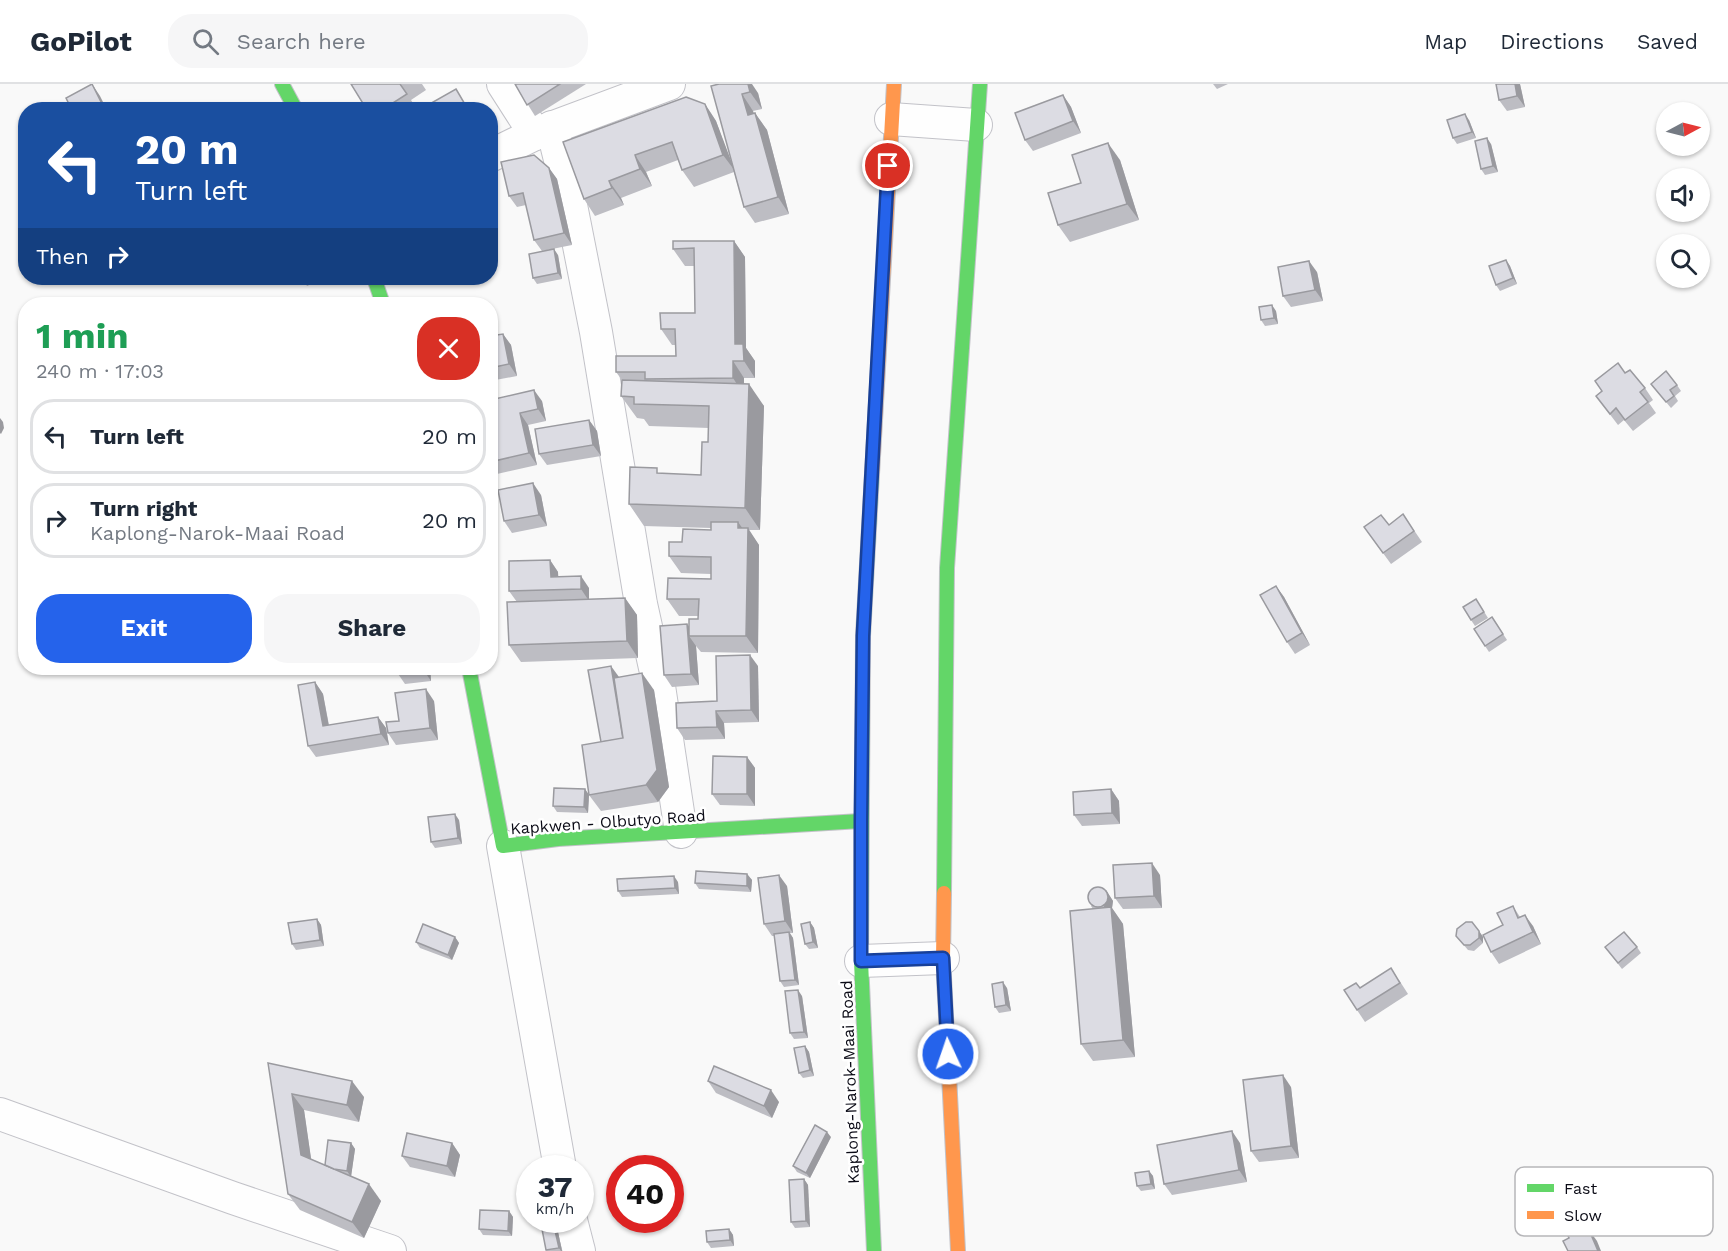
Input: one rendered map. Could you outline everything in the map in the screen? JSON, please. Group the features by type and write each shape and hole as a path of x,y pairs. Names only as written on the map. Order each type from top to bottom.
{"main road":[{"path":"282,84 292,102"},
{"name":"Kaplong-Narok-Maai Road","path":"874,1251 861,961 863,636 894,84"},
{"path":"958,1251 943,958 946,568 980,84"},
{"name":"Kapkwen - Olbutyo Road","path":"470,675 503,846 558,840 861,821"}],"street":[{"path":"503,84 543,131 572,205 596,332 641,604 659,686 681,832"},
{"path":"498,152 543,131 669,84"},
{"path":"891,119 976,125"},
{"path":"503,846 558,1155"},
{"path":"861,961 943,958"},
{"path":"0,1114 233,1198 390,1251"},
{"path":"574,1233 579,1251"}],"building":[{"path":"92,84 101,102 68,102 66,98"},
{"path":"351,84 400,84 407,94 394,102 362,102"},
{"path":"515,84 560,84 527,105"},
{"path":"748,84 750,92 742,94 748,115 755,113 778,197 744,207 711,86"},
{"path":"1496,84 1515,84 1517,96 1499,100"},
{"path":"456,89 464,102 433,102"},
{"path":"1063,95 1073,121 1025,140 1015,113"},
{"path":"686,97 705,104 723,155 682,170 672,142 635,155 640,169 609,181 612,188 584,199 563,142"},
{"path":"1465,114 1472,132 1453,138 1447,120"},
{"path":"1487,138 1493,166 1481,169 1475,141"},
{"path":"1108,143 1127,204 1058,225 1048,193 1081,183 1072,155"},
{"path":"534,155 549,168 564,233 534,240 523,193 509,196 501,162"},
{"path":"673,241 734,241 735,344 743,344 744,361 733,361 733,378 645,379 645,372 616,372 616,356 676,356 675,329 661,329 660,313 695,313 694,248 673,249"},
{"path":"554,249 558,273 533,278 529,254"},
{"path":"1506,260 1513,278 1496,285 1489,266"},
{"path":"1309,261 1315,290 1283,296 1278,267"},
{"path":"1272,305 1274,318 1261,320 1259,307"},
{"path":"503,334 509,364 498,366 498,335"},
{"path":"1618,363 1625,373 1630,370 1645,388 1640,392 1648,402 1625,420 1616,408 1610,414 1596,396 1602,391 1595,381"},
{"path":"1666,371 1677,385 1670,390 1674,396 1666,402 1651,384"},
{"path":"622,380 749,384 745,508 629,504 630,467 657,468 657,473 701,475 702,442 708,442 709,406 634,404 634,397 621,396"},
{"path":"534,390 538,409 520,413 529,453 498,460 498,398"},
{"path":"589,420 593,445 539,454 535,429"},
{"path":"533,483 539,515 504,521 498,490"},
{"path":"1403,514 1414,531 1383,553 1364,527 1381,515 1389,525"},
{"path":"711,522 738,522 738,528 748,528 746,636 689,636 689,619 698,619 699,599 667,599 668,578 711,579 711,557 669,556 669,542 682,542 683,529 711,530"},
{"path":"550,560 551,577 581,576 581,589 509,591 509,561"},
{"path":"1276,586 1302,633 1287,642 1260,595"},
{"path":"625,598 627,641 509,645 507,602"},
{"path":"1476,599 1484,612 1471,620 1463,607"},
{"path":"1492,617 1503,634 1485,646 1474,629"},
{"path":"687,624 691,674 664,675 660,626"},
{"path":"750,655 751,710 716,711 717,727 677,728 676,703 717,701 716,656"},
{"path":"611,666 623,739 601,742 588,670"},
{"path":"642,673 657,770 646,785 589,795 582,745 623,738 614,678"},
{"path":"315,682 323,726 378,717 381,734 308,746 298,685"},
{"path":"426,689 430,728 388,733 386,722 399,721 395,693"},
{"path":"713,756 747,757 747,794 712,794"},
{"path":"554,788 585,789 584,807 553,806"},
{"path":"1111,789 1112,813 1074,815 1073,792"},
{"path":"455,814 458,838 431,842 428,817"},
{"path":"1152,863 1154,896 1115,898 1113,865"},
{"path":"696,871 747,874 747,886 695,883"},
{"path":"779,875 785,921 764,924 758,878"},
{"path":"674,876 675,888 618,891 617,879"},
{"path":"1094,887 1102,887 1108,893 1108,901 1102,907 1094,907 1088,901 1088,893"},
{"path":"1513,906 1518,918 1525,915 1533,932 1491,952 1483,935 1503,925 1497,913"},
{"path":"1111,907 1123,1040 1081,1044 1070,911"},
{"path":"317,919 320,940 292,944 288,923"},
{"path":"810,922 813,942 805,944 801,924"},
{"path":"1466,922 1472,922 1479,931 1479,938 1470,945 1464,945 1456,936 1457,929"},
{"path":"423,924 455,937 448,955 416,942"},
{"path":"789,932 795,980 780,981 774,934"},
{"path":"1624,932 1637,947 1618,963 1605,947"},
{"path":"1391,968 1400,983 1357,1010 1344,990 1356,983 1360,988"},
{"path":"1003,982 1006,1005 995,1007 992,984"},
{"path":"798,990 804,1032 790,1033 785,991"},
{"path":"805,1046 810,1070 799,1073 794,1048"},
{"path":"268,1063 352,1081 347,1105 292,1094 301,1155 369,1184 352,1222 288,1194"},
{"path":"714,1066 771,1090 764,1106 708,1081"},
{"path":"1283,1075 1291,1146 1251,1151 1243,1080"},
{"path":"815,1125 827,1132 806,1173 793,1166"},
{"path":"1232,1131 1239,1170 1164,1184 1157,1145"},
{"path":"407,1133 452,1143 447,1166 402,1156"},
{"path":"328,1140 351,1143 347,1171 325,1165"},
{"path":"1149,1171 1151,1184 1137,1186 1135,1173"},
{"path":"804,1179 806,1221 791,1222 789,1180"},
{"path":"480,1210 509,1211 508,1231 479,1229"},
{"path":"729,1229 730,1240 707,1242 706,1231"},
{"path":"543,1233 556,1233 559,1248 546,1250"},
{"path":"1568,1236 1592,1236 1598,1251 1568,1251 1563,1241 1569,1238"}],"traffic: fast":[{"path":"282,84 292,102"},
{"path":"944,893 947,568 980,84"},
{"path":"376,285 381,297"},
{"path":"872,474 863,636 861,961 874,1251"},
{"path":"470,675 503,846 558,839 861,821"}],"traffic: slow":[{"path":"872,474 894,84"},
{"path":"944,893 943,958 958,1251"}],"route":[{"path":"888,166 863,636 861,961 943,958 948,1054"}]}
